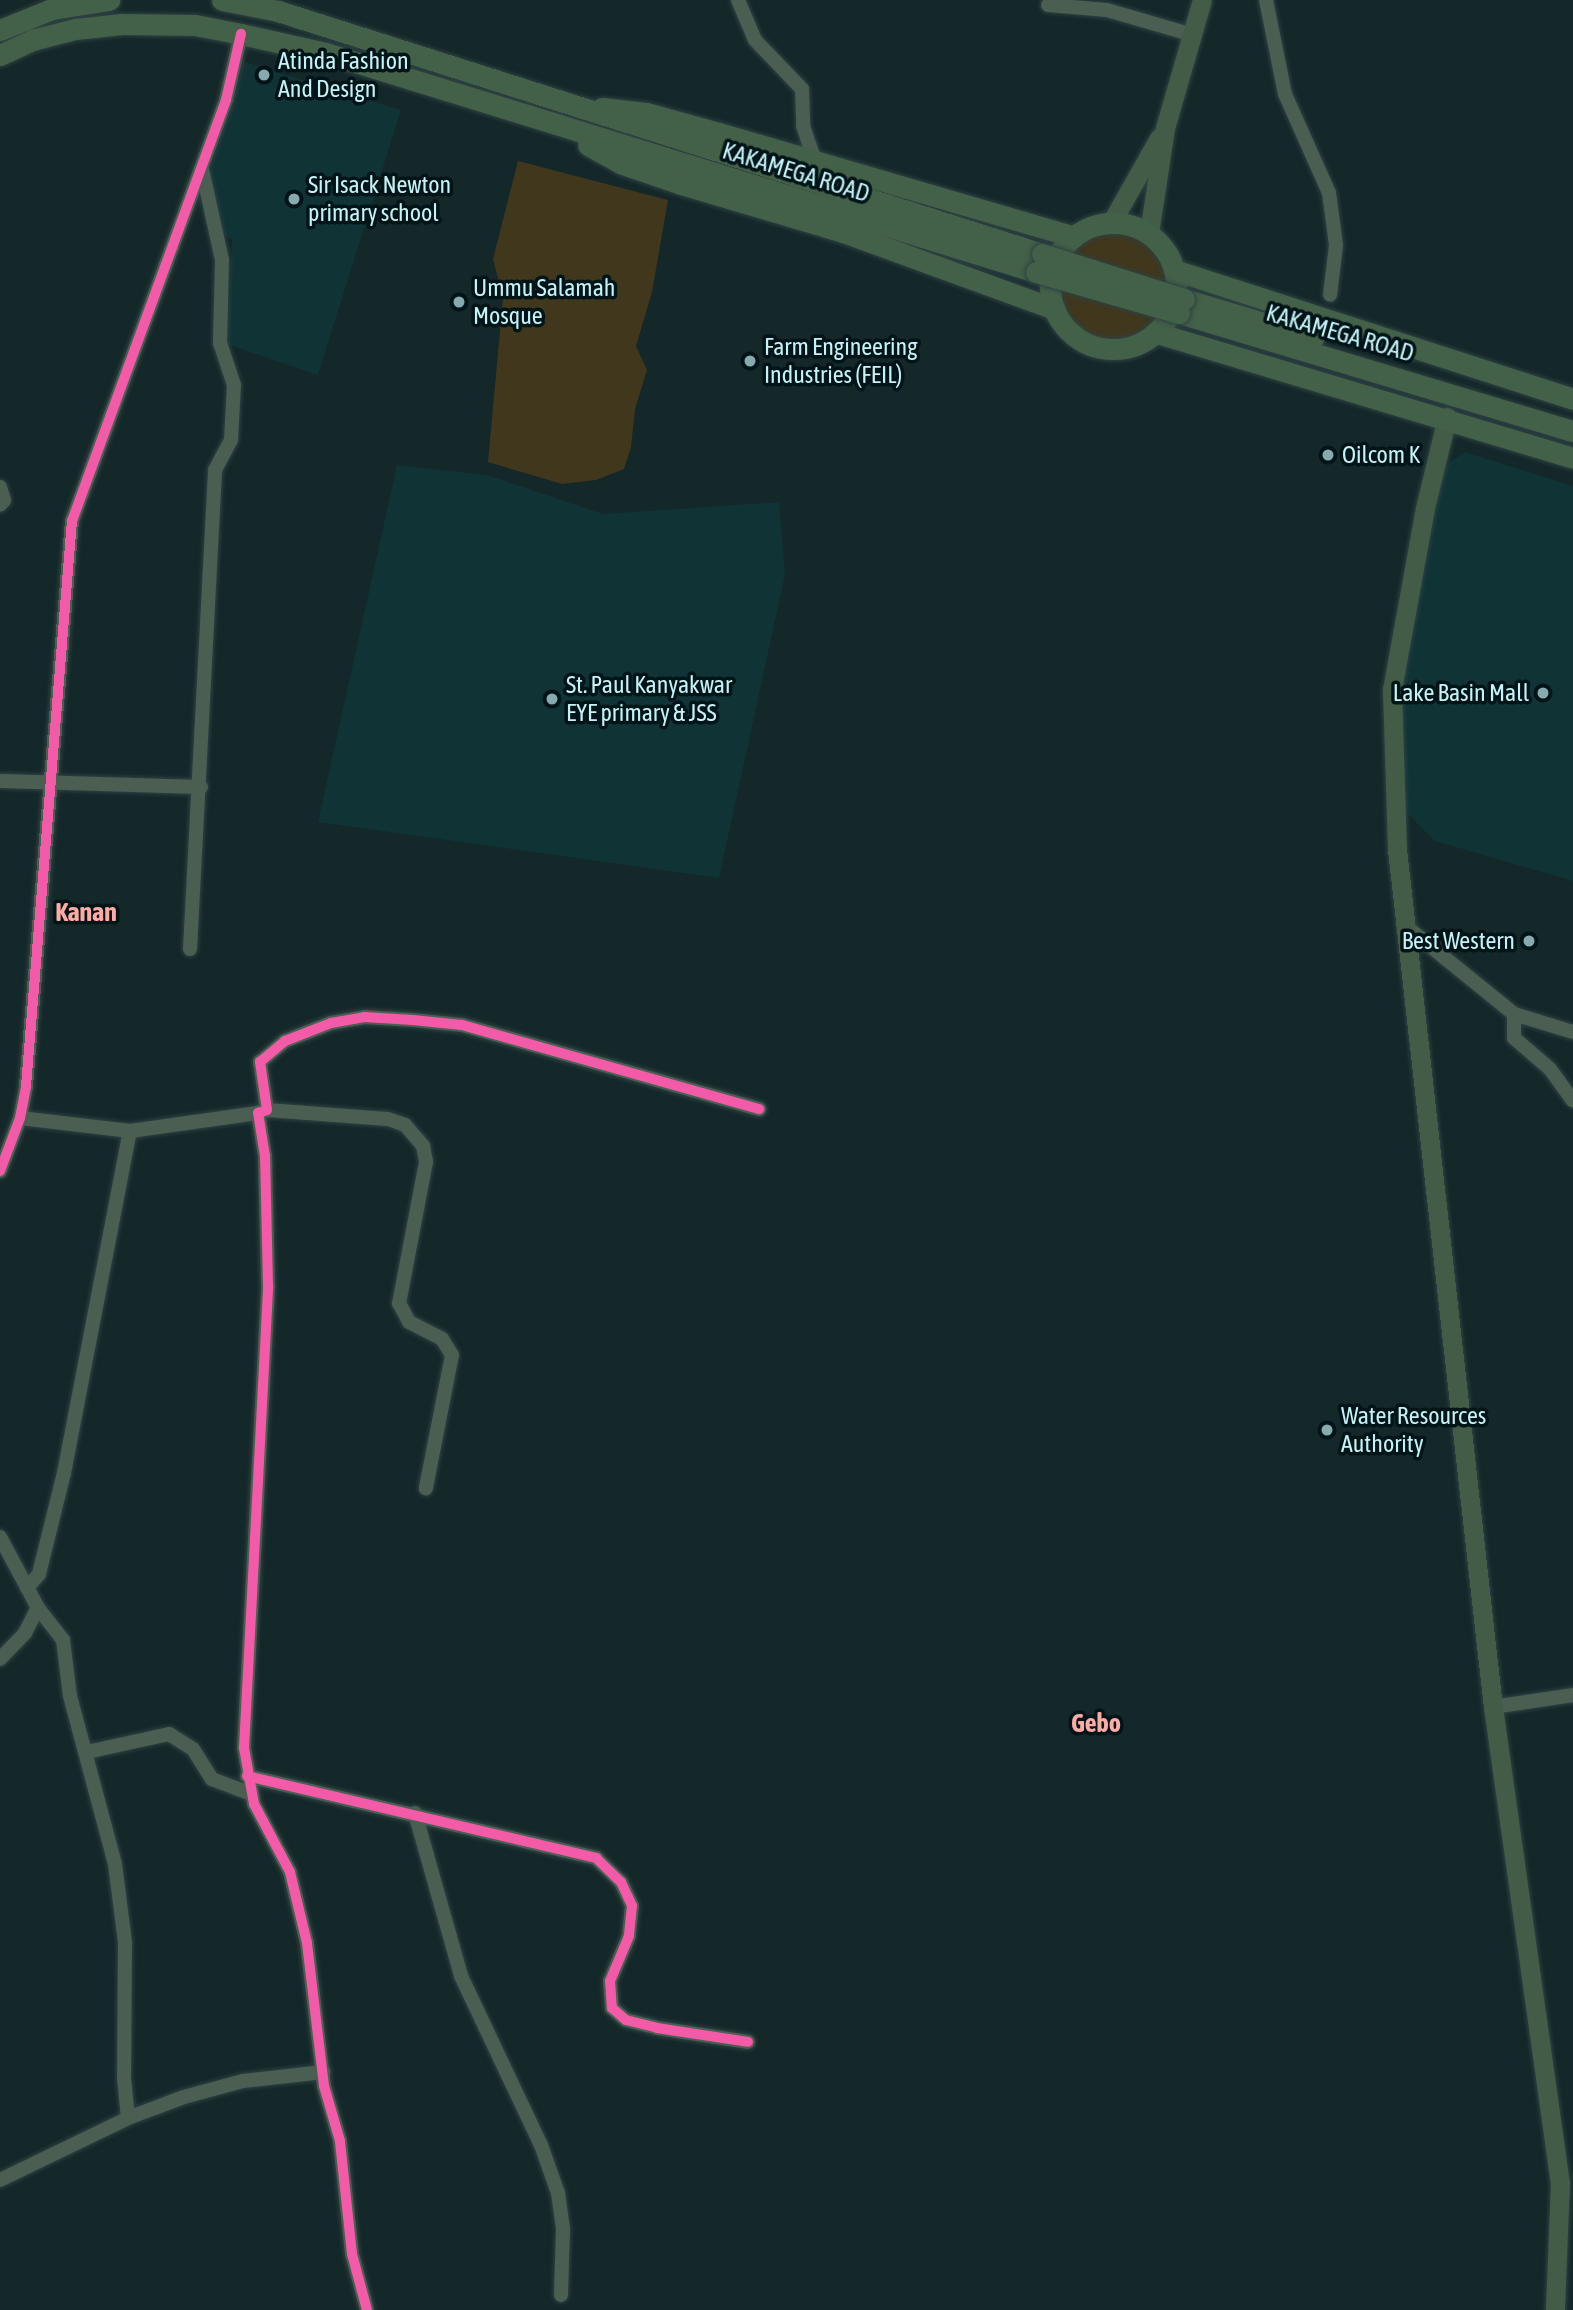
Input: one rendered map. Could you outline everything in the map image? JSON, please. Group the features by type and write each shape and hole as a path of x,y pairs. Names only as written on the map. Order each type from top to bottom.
{"highway":[{"path":"0,30 52,5 109,0"},
{"name":"KAKAMEGA ROAD","path":"222,0 278,5 579,109 1573,419"},
{"name":"KAKAMEGA ROAD","path":"0,55 54,34 122,24 195,25 326,53 577,132 1573,431"},
{"path":"579,109 612,107 646,113 1074,237"},
{"path":"577,132 593,149 620,163 843,232 1054,309 1078,340 1096,348 1135,346 1157,333 1174,303 1174,270 1163,247 1149,233 1111,223 1074,237 1052,270 1054,309"},
{"path":"1174,270 1573,400"},
{"path":"1157,333 1447,417 1573,458"}],"main road":[{"path":"1149,233 1165,128 1202,0"},
{"path":"1111,223 1165,128"},
{"path":"1447,417 1425,508 1392,690 1397,849 1493,1707 1560,2183 1555,2310"}],"street":[{"path":"738,0 755,40 802,89 803,126 816,163"},
{"path":"1266,0 1285,94 1329,193 1336,245 1330,295"},
{"path":"1048,5 1107,10 1193,35"},
{"path":"0,1171 20,1118 75,509 202,169 226,100 241,34"},
{"path":"190,949 201,787 215,470 231,440 234,386 220,343 222,260 202,169"},
{"path":"0,487 4,500 0,505"},
{"path":"0,781 201,787"},
{"path":"1404,925 1514,1014 1573,1032"},
{"path":"1514,1014 1514,1038 1550,1069 1573,1101"},
{"path":"367,2310 352,2255 340,2141 323,2071 317,2006 298,1902 289,1872 251,1794 247,1776 254,1497 268,1286 260,1062 285,1041 331,1023 364,1017 462,1025 759,1109"},
{"path":"20,1118 130,1131 262,1111 388,1119 405,1125 423,1146 425,1162 399,1303 409,1322 442,1339 452,1355 425,1488"},
{"path":"27,1588 39,1574 64,1473 130,1131"},
{"path":"0,1538 38,1608 63,1640 66,1682 87,1752 122,1900 124,2078 128,2118"},
{"path":"0,1659 25,1633 38,1608"},
{"path":"1493,1707 1573,1696"},
{"path":"87,1752 169,1734 193,1749 212,1779 251,1794"},
{"path":"247,1776 415,1813 596,1858 621,1882 632,1906 629,1936 610,1981 612,2008 626,2020 657,2028 748,2042"},
{"path":"415,1813 461,1976 541,2145 558,2193 563,2230 561,2295"},
{"path":"0,2180 128,2118 243,2081 323,2071"}],"shaded area":[{"name":"Sir Isack Newton primary school","path":"241,61 401,110 318,375 227,344 232,239 220,234 208,165"},
{"path":"518,161 668,200 652,292 636,346 647,370 635,409 631,447 624,469 596,480 562,484 488,462 503,298 493,259"},
{"path":"1113,233 1133,237 1150,249 1162,266 1166,286 1162,306 1150,323 1133,335 1113,339 1093,335 1076,323 1064,306 1060,286 1064,266 1076,249 1093,237"},
{"path":"1465,452 1573,486 1573,881 1435,841 1402,808 1401,686 1443,467"},
{"name":"St. Paul Kanyakwar EYE primary & JSS","path":"397,465 487,475 603,514 779,502 785,575 719,878 318,822"}],"cycle path":[{"path":"0,1171 20,1118 26,1086 72,521 226,100 241,34"},
{"path":"367,2310 352,2254 340,2141 324,2086 307,1943 290,1872 254,1804 244,1748 268,1286 265,1156 258,1113 267,1110 260,1062 285,1041 331,1023 364,1017 413,1020 462,1025 759,1109"},
{"path":"247,1776 596,1858 621,1882 632,1906 629,1936 610,1981 612,2008 626,2020 657,2028 748,2042"}],"place":[{"name":"Atinda Fashion And Design","path":"264,75"},
{"name":"Sir Isack Newton primary school","path":"294,199"},
{"name":"Ummu Salamah Mosque","path":"459,302"},
{"name":"Farm Engineering Industries (FEIL)","path":"750,361"},
{"name":"Oilcom K","path":"1328,455"},
{"name":"Lake Basin Mall","path":"1543,693"},
{"name":"St. Paul Kanyakwar EYE primary & JSS","path":"552,699"},
{"name":"Best Western","path":"1529,941"},
{"name":"Water Resources Authority","path":"1327,1430"}],"district":[{"name":"Kanan","path":"86,913"},
{"name":"Gebo","path":"1096,1724"}]}
